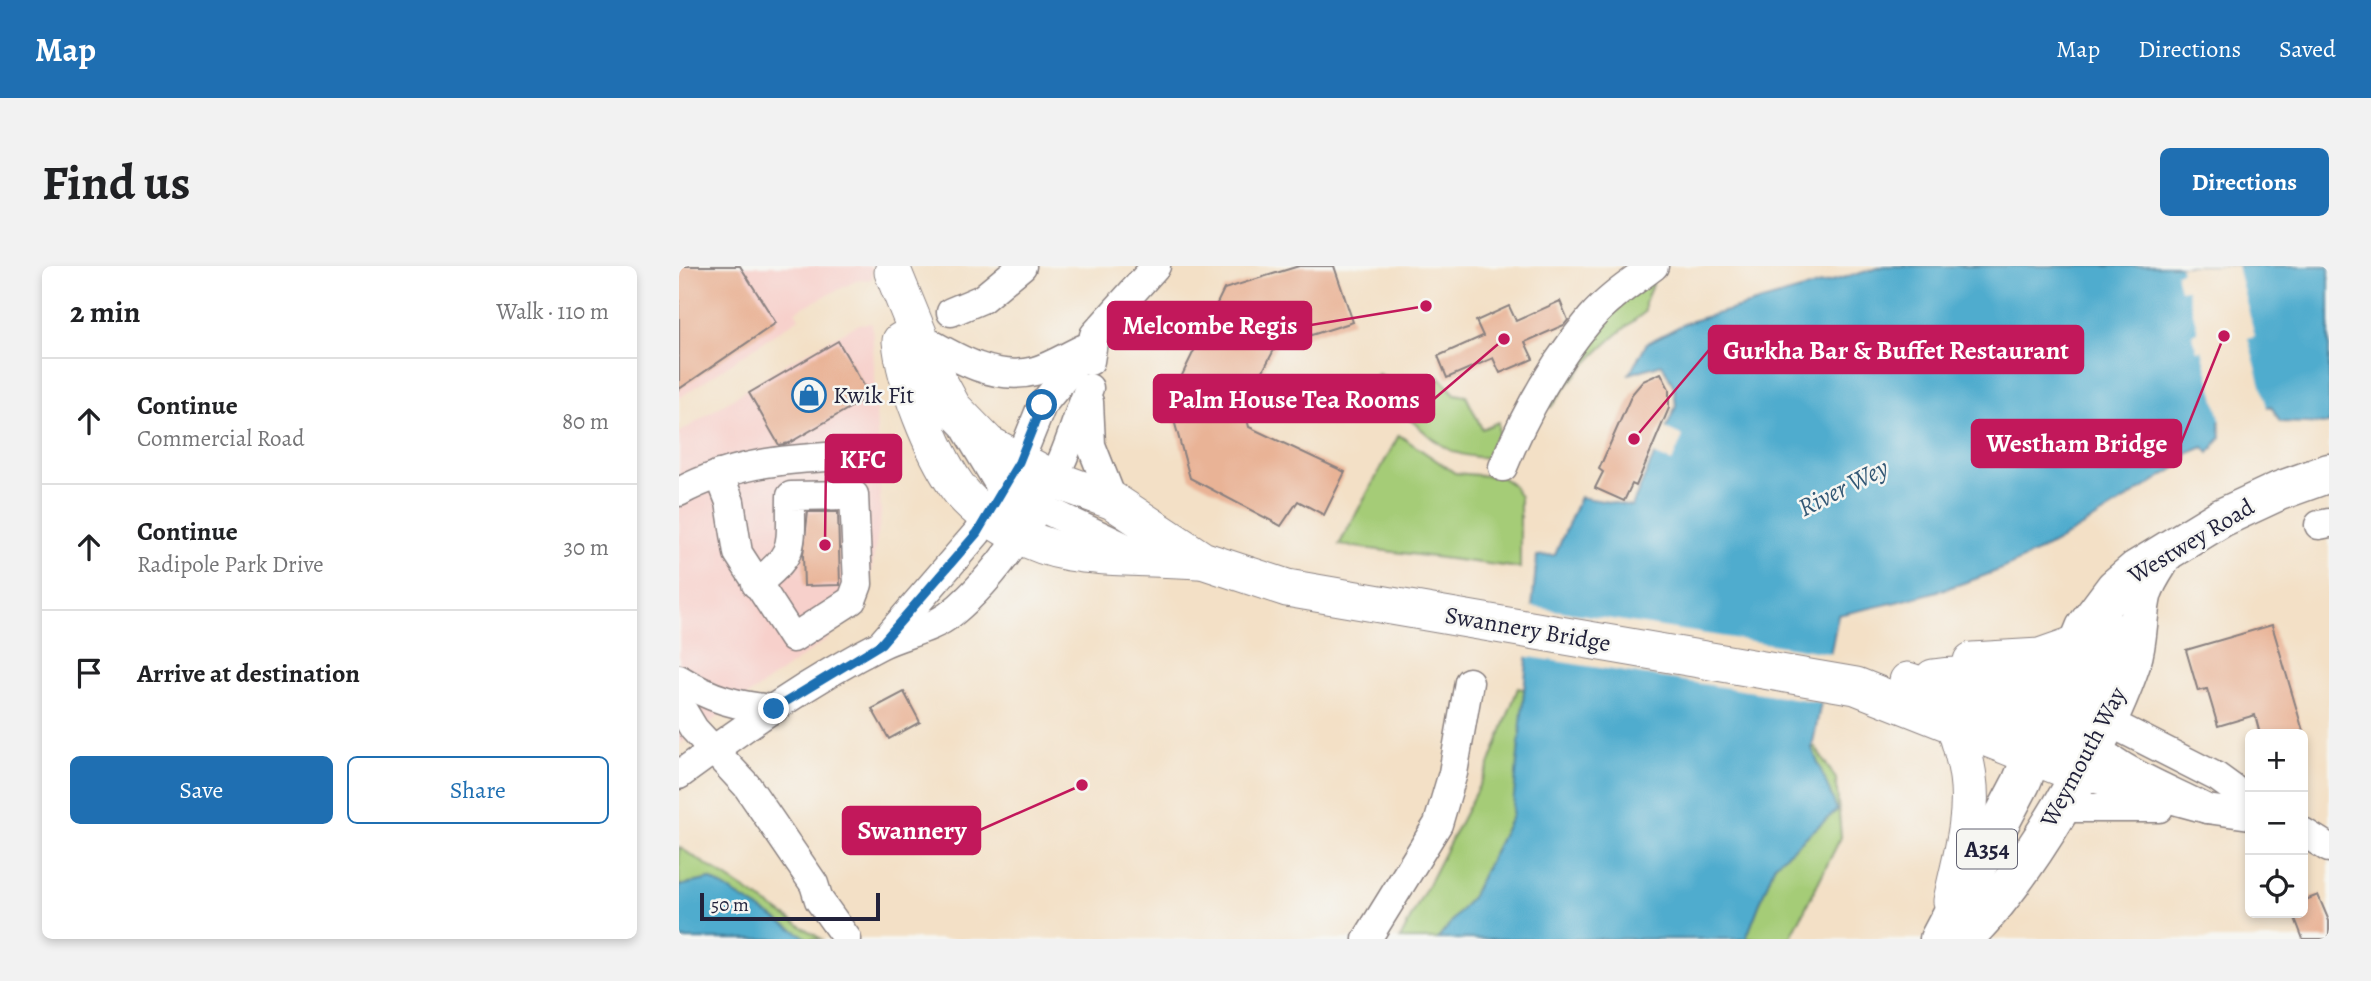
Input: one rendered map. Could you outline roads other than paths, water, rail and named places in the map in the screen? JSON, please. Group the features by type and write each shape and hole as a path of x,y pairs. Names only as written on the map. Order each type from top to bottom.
{"highway":[{"name":"Westwey Road","path":"2068,748 2077,644 2096,611 2115,588 2136,570 2221,518 2279,491 2329,473"},
{"name":"Weymouth Way","path":"1950,932 2068,748 2133,659 2143,593 2164,554"},
{"name":"Weymouth Way","path":"1950,932 1993,908 2068,748"}],"main road":[{"path":"893,269 935,375 953,408 988,444 1020,498"},
{"path":"893,269 901,346 919,406 956,486 1020,498"},
{"name":"Swannery Bridge","path":"1020,498 1112,501 1202,560"},
{"name":"Swannery Bridge","path":"1020,498 1069,552 1202,560 1287,588 1881,686 1955,725 2068,748"},
{"path":"1881,686 1969,661 2040,657 2077,644"},
{"path":"1881,686 2019,716 2068,748"},
{"path":"1950,932 1970,797 1965,760 1955,725"}],"street":[{"path":"951,312 982,299 1022,266"},
{"path":"1112,501 1091,445 1091,345 1094,335 1112,313 1156,266"},
{"path":"1503,467 1524,417 1592,317 1617,293 1654,266"},
{"path":"921,338 985,370 1010,373 1034,371 1091,345"},
{"path":"1020,498 1042,405 1091,345"},
{"path":"679,775 774,709 881,644 946,571 1020,498 1089,388"},
{"path":"679,492 719,474 775,459 863,455"},
{"path":"719,474 730,502 738,553 756,584 793,638 852,600 858,584 854,495 791,496 790,546 782,564 756,584"},
{"path":"679,679 717,701 774,709"},
{"path":"1367,939 1438,824 1453,773 1469,682"},
{"path":"679,704 694,729 747,786 814,884 819,900 847,939"},
{"path":"2068,748 2217,777 2245,797"},
{"path":"2068,748 2207,809 2245,814"},
{"path":"2068,748 2207,809"},
{"path":"2308,835 2329,847"}],"water":[{"name":"River Wey","path":"1885,266 2329,266 2329,424 2280,422 2271,406 2219,422 2221,437 2209,453 2204,447 2187,454 2186,462 2044,549 1956,586 1838,615 1812,748 1837,810 1775,864 1746,939 1438,939 1472,896 1512,816 1537,556 1555,555 1580,497 1632,506 1676,406 1674,387 1662,364 1629,374 1647,343 1688,322"},
{"path":"710,879 807,939 679,939 679,886"}],"place":[{"name":"Melcombe Regis","path":"1426,306"},
{"name":"Westham Bridge","path":"2224,336"},
{"name":"Palm House Tea Rooms","path":"1504,339"},
{"name":"Kwik Fit","path":"809,395"},
{"name":"Gurkha Bar & Buffet Restaurant","path":"1634,439"},
{"name":"KFC","path":"825,545"},
{"name":"Swannery","path":"1082,785"}]}
